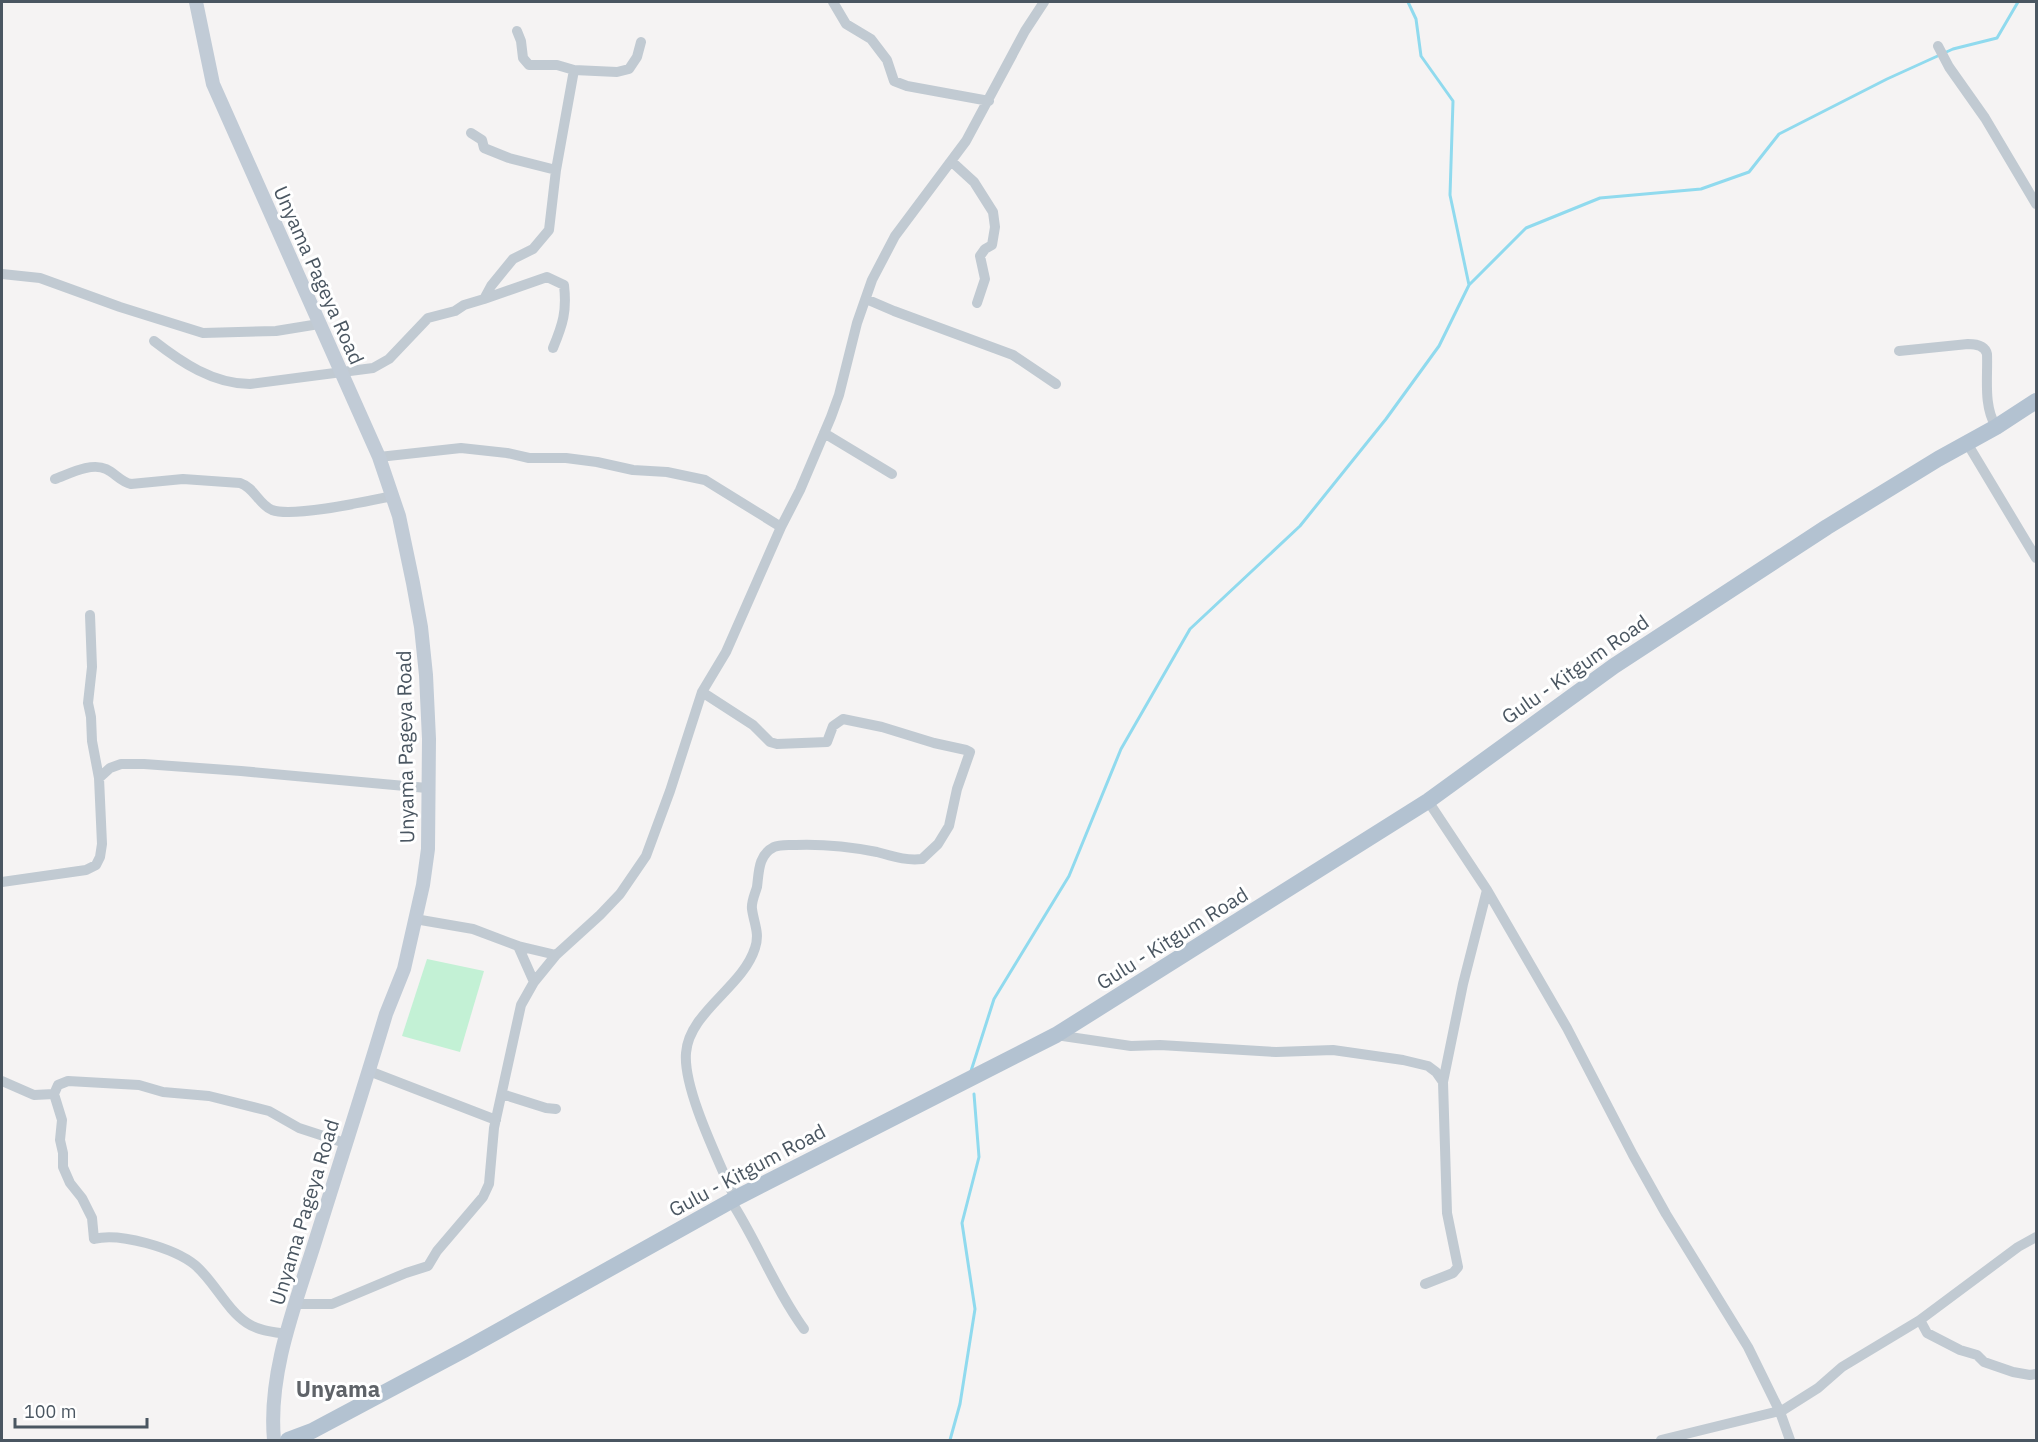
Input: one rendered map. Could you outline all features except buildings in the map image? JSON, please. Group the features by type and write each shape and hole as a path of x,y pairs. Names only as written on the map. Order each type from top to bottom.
{"main road":[{"name":"Gulu - Kitgum Road","path":"288,1440 312,1431 464,1350 733,1200 1056,1035 1428,801 1614,666 1827,527 2037,401"}],"street":[{"name":"Unyama Pageya Road","path":"196,2 213,84 379,457 393,496 403,534 424,655 429,739 428,849 423,885 404,969 386,1014 287,1334 274,1389 272,1406 274,1440"},
{"path":"833,2 846,24 871,39 887,60 894,81 907,86 989,101"},
{"path":"296,1304 332,1304 428,1266 437,1251 487,1189 496,1120 520,1005 534,982 556,955 620,894 646,856 702,692 726,652 781,527 800,490 839,395 850,347 872,280 896,236 966,141 1025,31 1044,2"},
{"path":"518,32 523,58 529,65 557,65 574,70 617,72 629,69 637,57 641,42"},
{"path":"1938,46 2037,204"},
{"path":"484,299 491,286 513,259 533,249 549,230 556,170 574,70"},
{"path":"471,134 482,140 484,148 509,158 556,170"},
{"path":"951,160 974,182 993,212 995,227 992,245 984,249 980,256 985,279 977,303"},
{"path":"2,274 40,278 203,333 276,331 319,324"},
{"path":"153,341 183,364 233,383 250,384 373,368 389,359 428,318 455,311 464,305 547,277 564,285 567,306 553,348"},
{"path":"866,299 1013,355 1056,384"},
{"path":"1899,351 1968,344 1984,348 1987,354 1990,415 1996,427"},
{"path":"824,433 892,474"},
{"path":"1967,443 2037,558"},
{"path":"379,457 460,448 529,458 566,458 633,470 667,472 705,480 781,527"},
{"path":"55,479 94,467 108,470 125,483 131,484 183,479 240,483 248,486 269,509 284,511 332,508 393,496"},
{"path":"2,882 86,870 96,865 100,857 102,844 99,778 88,702 92,667 90,615"},
{"path":"702,692 753,726 770,742 777,744 827,742 832,726 843,719 882,727 970,752 957,789 950,826 938,844 922,859 898,858 846,847 810,844 779,845 765,854 761,861 752,904 758,931 754,952 729,989 703,1016 686,1052 689,1081 733,1200 766,1267 804,1329"},
{"path":"99,778 110,768 121,764 144,764 427,788"},
{"path":"1428,801 1487,890 1568,1028 1666,1214 1749,1347 1780,1411 1790,1440"},
{"path":"1425,1284 1452,1273 1458,1267 1446,1213 1443,1082 1462,984 1487,890"},
{"path":"415,919 473,928 518,946 556,955"},
{"path":"518,946 534,982"},
{"path":"1056,1035 1131,1046 1160,1045 1276,1052 1324,1050 1349,1052 1428,1065 1443,1082"},
{"path":"369,1071 496,1120"},
{"path":"2,1081 34,1095 54,1094"},
{"path":"287,1334 258,1329 245,1322 196,1266 174,1254 150,1245 109,1236 94,1239 92,1218 82,1198 70,1183 63,1167 60,1140 62,1120 54,1094 58,1085 68,1081 78,1081 139,1085 163,1092 209,1096 269,1112 299,1128 345,1143"},
{"path":"502,1094 556,1109"},
{"path":"1661,1440 1780,1411 1813,1392 1842,1367 1920,1320 2018,1248 2037,1237"},
{"path":"1920,1320 1927,1333 1960,1350 1977,1355 1984,1362 2013,1372 2037,1374"}],"green space":[{"path":"427,959 484,971 460,1052 402,1036"}],"waterway":[{"path":"971,1071 994,999 1069,876 1121,749 1190,629 1300,526 1386,419 1439,346 1469,285 1450,195 1453,101 1421,56 1416,19 1408,2"},
{"path":"1469,285 1526,228 1600,198 1701,189 1749,172 1779,134 1887,79 1953,49 1997,38 2018,2"},
{"path":"950,1440 960,1404 975,1309 962,1223 979,1157 974,1094"}],"district":[{"name":"Unyama","path":"338,1388"}]}
